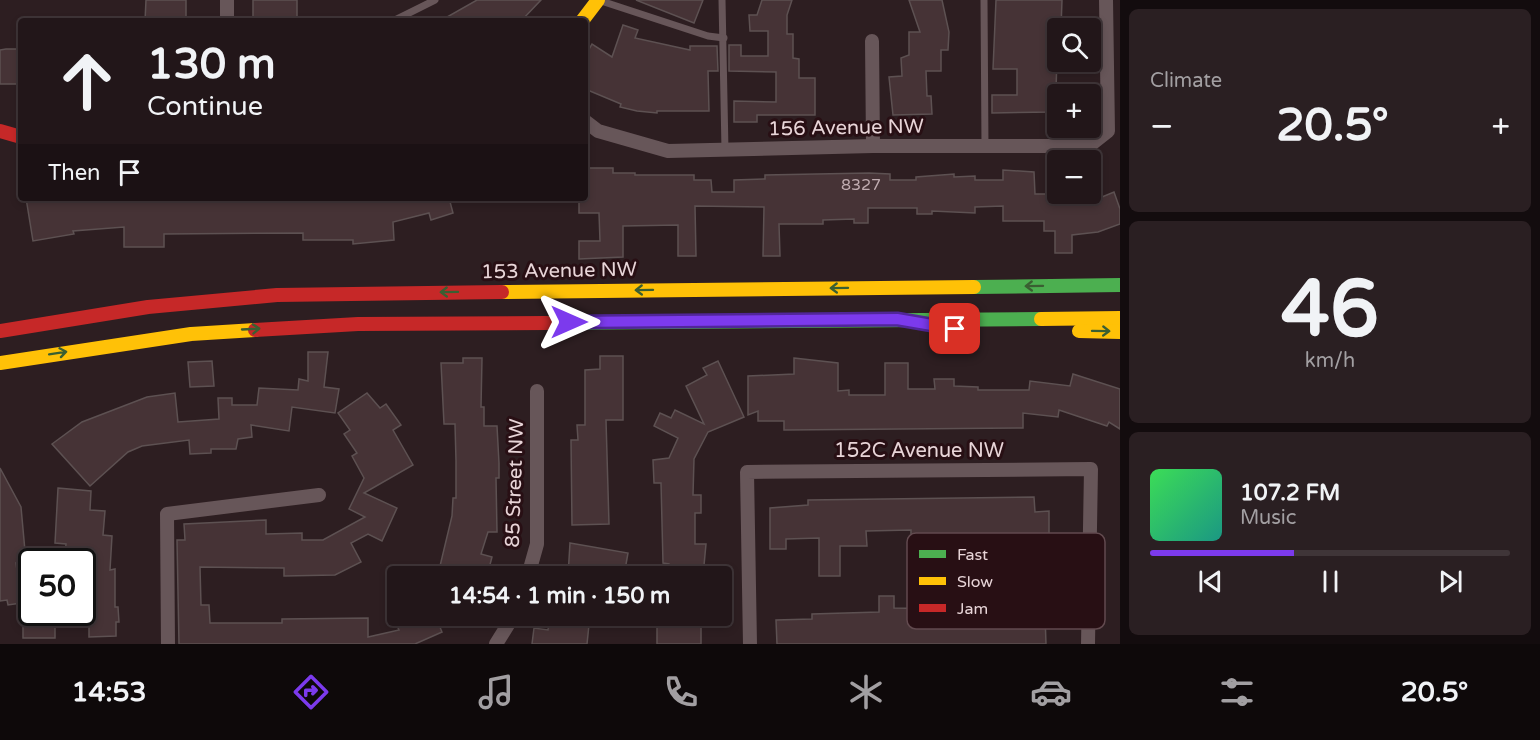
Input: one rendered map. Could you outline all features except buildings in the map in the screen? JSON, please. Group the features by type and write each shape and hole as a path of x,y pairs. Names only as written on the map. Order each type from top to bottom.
{"main road":[{"path":"584,18 598,0"},
{"path":"0,131 18,136"},
{"name":"153 Avenue NW","path":"0,331 148,307 298,294 1120,283"},
{"path":"0,363 152,339 324,326 1120,318"},
{"path":"897,319 955,329 1120,332"}],"street":[{"path":"227,0 227,18"},
{"name":"156 Avenue NW","path":"588,124 598,131 668,151 873,146 1089,146 1108,131 1106,0"},
{"path":"872,41 873,146"},
{"name":"85 Street NW","path":"531,566 537,544 537,391"},
{"name":"152C Avenue NW","path":"750,644 747,472 1091,470 1090,533"},
{"path":"168,644 167,514 319,495"},
{"path":"496,644 507,626"},
{"name":"152C Avenue NW","path":"1089,629 1089,644"}],"lane":[{"path":"399,18 435,0"},
{"path":"598,0 708,36 724,38"},
{"path":"722,0 725,151"},
{"path":"984,0 985,146"}],"traffic: fast":[{"path":"974,287 1120,285"},
{"path":"547,323 1041,319"}],"traffic: slow":[{"path":"584,18 598,0"},
{"path":"502,292 974,287"},
{"path":"1041,319 1120,318"},
{"path":"0,363 191,334 255,330"},
{"path":"1079,331 1120,332"}],"traffic: jam":[{"path":"0,131 18,136"},
{"path":"0,331 148,307 277,295 502,292"},
{"path":"255,330 358,324 547,323"}],"route":[{"path":"569,322 897,319 955,329"}]}
